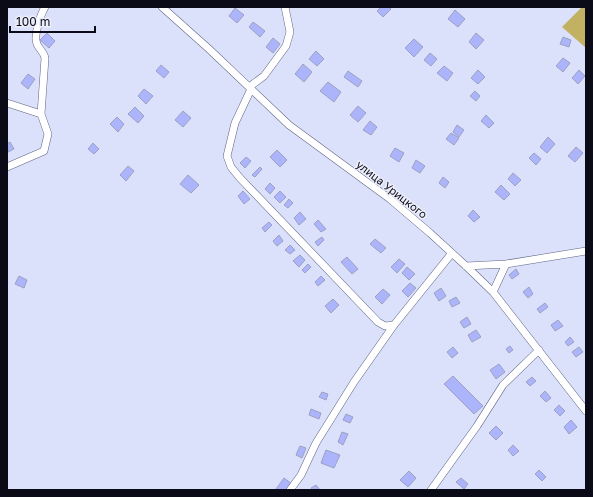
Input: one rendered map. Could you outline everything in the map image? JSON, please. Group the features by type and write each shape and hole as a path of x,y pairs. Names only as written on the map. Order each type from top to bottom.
{"street":[{"path":"7,168 44,152 48,134 40,114 45,58 44,53 37,44 36,39 45,7"},
{"name":"улица Урицкого","path":"162,7 289,125 390,199 466,266 493,292 586,411"},
{"path":"285,7 290,32 286,46 264,76 250,88 235,123 227,156 231,167 240,178 378,322 386,326 394,325"},
{"path":"7,103 40,114"},
{"path":"466,266 506,264 586,250"},
{"path":"290,490 301,475 316,443 354,382 394,325 452,253"},
{"path":"493,292 506,264"},
{"path":"431,490 478,426 503,385 539,350"}],"shaded area":[{"path":"582,7 586,7 586,48 562,27"}],"building":[{"path":"381,7 389,7 391,9 383,17 377,11"},
{"path":"235,8 244,15 237,23 229,16"},
{"path":"455,10 465,19 458,27 448,19"},
{"path":"253,22 265,31 260,37 249,27"},
{"path":"47,33 55,41 49,48 40,40"},
{"path":"476,33 484,40 476,49 469,42"},
{"path":"563,37 571,40 569,47 560,44"},
{"path":"273,38 280,44 273,53 266,47"},
{"path":"414,39 423,47 414,57 405,48"},
{"path":"316,51 324,59 317,66 309,59"},
{"path":"430,53 437,59 431,66 424,60"},
{"path":"563,58 570,63 563,72 556,66"},
{"path":"303,64 312,72 304,82 295,74"},
{"path":"161,65 169,72 164,78 156,71"},
{"path":"444,66 453,73 447,81 437,73"},
{"path":"478,70 485,77 478,84 471,78"},
{"path":"579,70 585,76 578,84 572,78"},
{"path":"348,71 362,81 358,87 344,77"},
{"path":"28,74 35,79 28,89 21,83"},
{"path":"328,82 341,92 334,102 320,91"},
{"path":"144,89 153,96 146,104 138,96"},
{"path":"475,91 480,96 476,101 470,96"},
{"path":"358,106 366,113 358,122 350,115"},
{"path":"135,107 144,116 138,123 128,114"},
{"path":"183,111 191,118 183,127 175,120"},
{"path":"486,115 494,123 489,128 481,121"},
{"path":"117,117 124,124 118,132 110,124"},
{"path":"370,121 377,127 371,135 363,130"},
{"path":"457,125 464,130 459,137 453,132"},
{"path":"451,133 459,138 454,145 446,139"},
{"path":"548,137 555,144 547,153 540,147"},
{"path":"10,142 14,149 8,152 7,144"},
{"path":"93,143 99,149 94,154 88,149"},
{"path":"576,147 583,153 575,162 568,156"},
{"path":"395,148 404,153 399,162 390,156"},
{"path":"277,150 287,160 280,167 270,157"},
{"path":"534,153 541,159 536,165 529,158"},
{"path":"246,157 251,161 245,168 240,163"},
{"path":"416,160 425,166 420,173 412,168"},
{"path":"128,166 134,171 126,181 120,175"},
{"path":"260,167 262,169 255,177 252,175"},
{"path":"513,173 521,180 515,186 508,179"},
{"path":"188,175 199,185 191,193 180,184"},
{"path":"443,177 449,182 445,188 439,183"},
{"path":"270,183 275,188 270,194 265,189"},
{"path":"501,185 510,194 504,200 495,192"},
{"path":"243,191 250,199 244,204 238,196"},
{"path":"280,191 286,197 280,203 274,197"},
{"path":"289,199 293,203 288,208 284,205"},
{"path":"473,210 480,217 474,222 468,216"},
{"path":"300,212 306,219 299,225 294,218"},
{"path":"318,220 326,229 321,232 314,224"},
{"path":"269,222 272,225 265,232 262,228"},
{"path":"279,235 283,241 277,246 273,241"},
{"path":"322,237 324,240 318,246 315,242"},
{"path":"375,239 386,248 381,253 370,244"},
{"path":"290,245 295,250 290,254 285,250"},
{"path":"300,255 305,260 299,267 293,261"},
{"path":"347,257 358,269 352,274 341,262"},
{"path":"399,259 405,264 397,273 391,267"},
{"path":"308,264 311,267 305,273 302,270"},
{"path":"407,267 415,274 409,280 402,273"},
{"path":"516,269 519,274 512,279 509,275"},
{"path":"19,276 27,280 24,288 15,284"},
{"path":"321,276 325,280 318,286 315,282"},
{"path":"410,283 416,288 408,297 402,291"},
{"path":"529,287 533,294 528,298 523,292"},
{"path":"441,288 446,296 439,301 434,293"},
{"path":"383,289 390,295 382,304 375,297"},
{"path":"456,297 460,303 452,307 449,301"},
{"path":"333,299 339,305 331,313 325,306"},
{"path":"545,303 548,307 540,313 537,309"},
{"path":"467,317 471,324 464,328 460,322"},
{"path":"558,320 563,326 555,331 551,325"},
{"path":"476,330 481,337 472,342 468,335"},
{"path":"570,337 574,342 568,346 565,342"},
{"path":"510,346 513,350 509,353 506,349"},
{"path":"453,347 458,353 452,358 447,352"},
{"path":"579,347 583,352 576,357 572,352"},
{"path":"499,364 505,372 496,379 490,370"},
{"path":"453,376 483,406 474,414 444,384"},
{"path":"532,377 536,381 530,386 526,382"},
{"path":"545,391 551,398 546,402 540,396"},
{"path":"322,392 328,394 326,400 319,397"},
{"path":"559,405 565,411 560,416 554,410"},
{"path":"311,409 321,413 319,419 309,415"},
{"path":"346,414 353,417 350,423 343,420"},
{"path":"571,420 577,427 569,434 564,427"},
{"path":"496,426 503,433 496,440 489,433"},
{"path":"342,432 348,434 343,445 338,442"},
{"path":"513,445 519,451 513,456 508,450"},
{"path":"300,446 306,448 302,458 296,455"},
{"path":"326,450 340,455 334,468 321,463"},
{"path":"539,470 546,477 542,481 535,474"},
{"path":"409,471 416,478 408,487 400,480"},
{"path":"284,478 292,484 287,490 276,489"},
{"path":"461,478 468,484 464,489 456,482"},
{"path":"316,485 320,490 312,490 311,488"}]}
